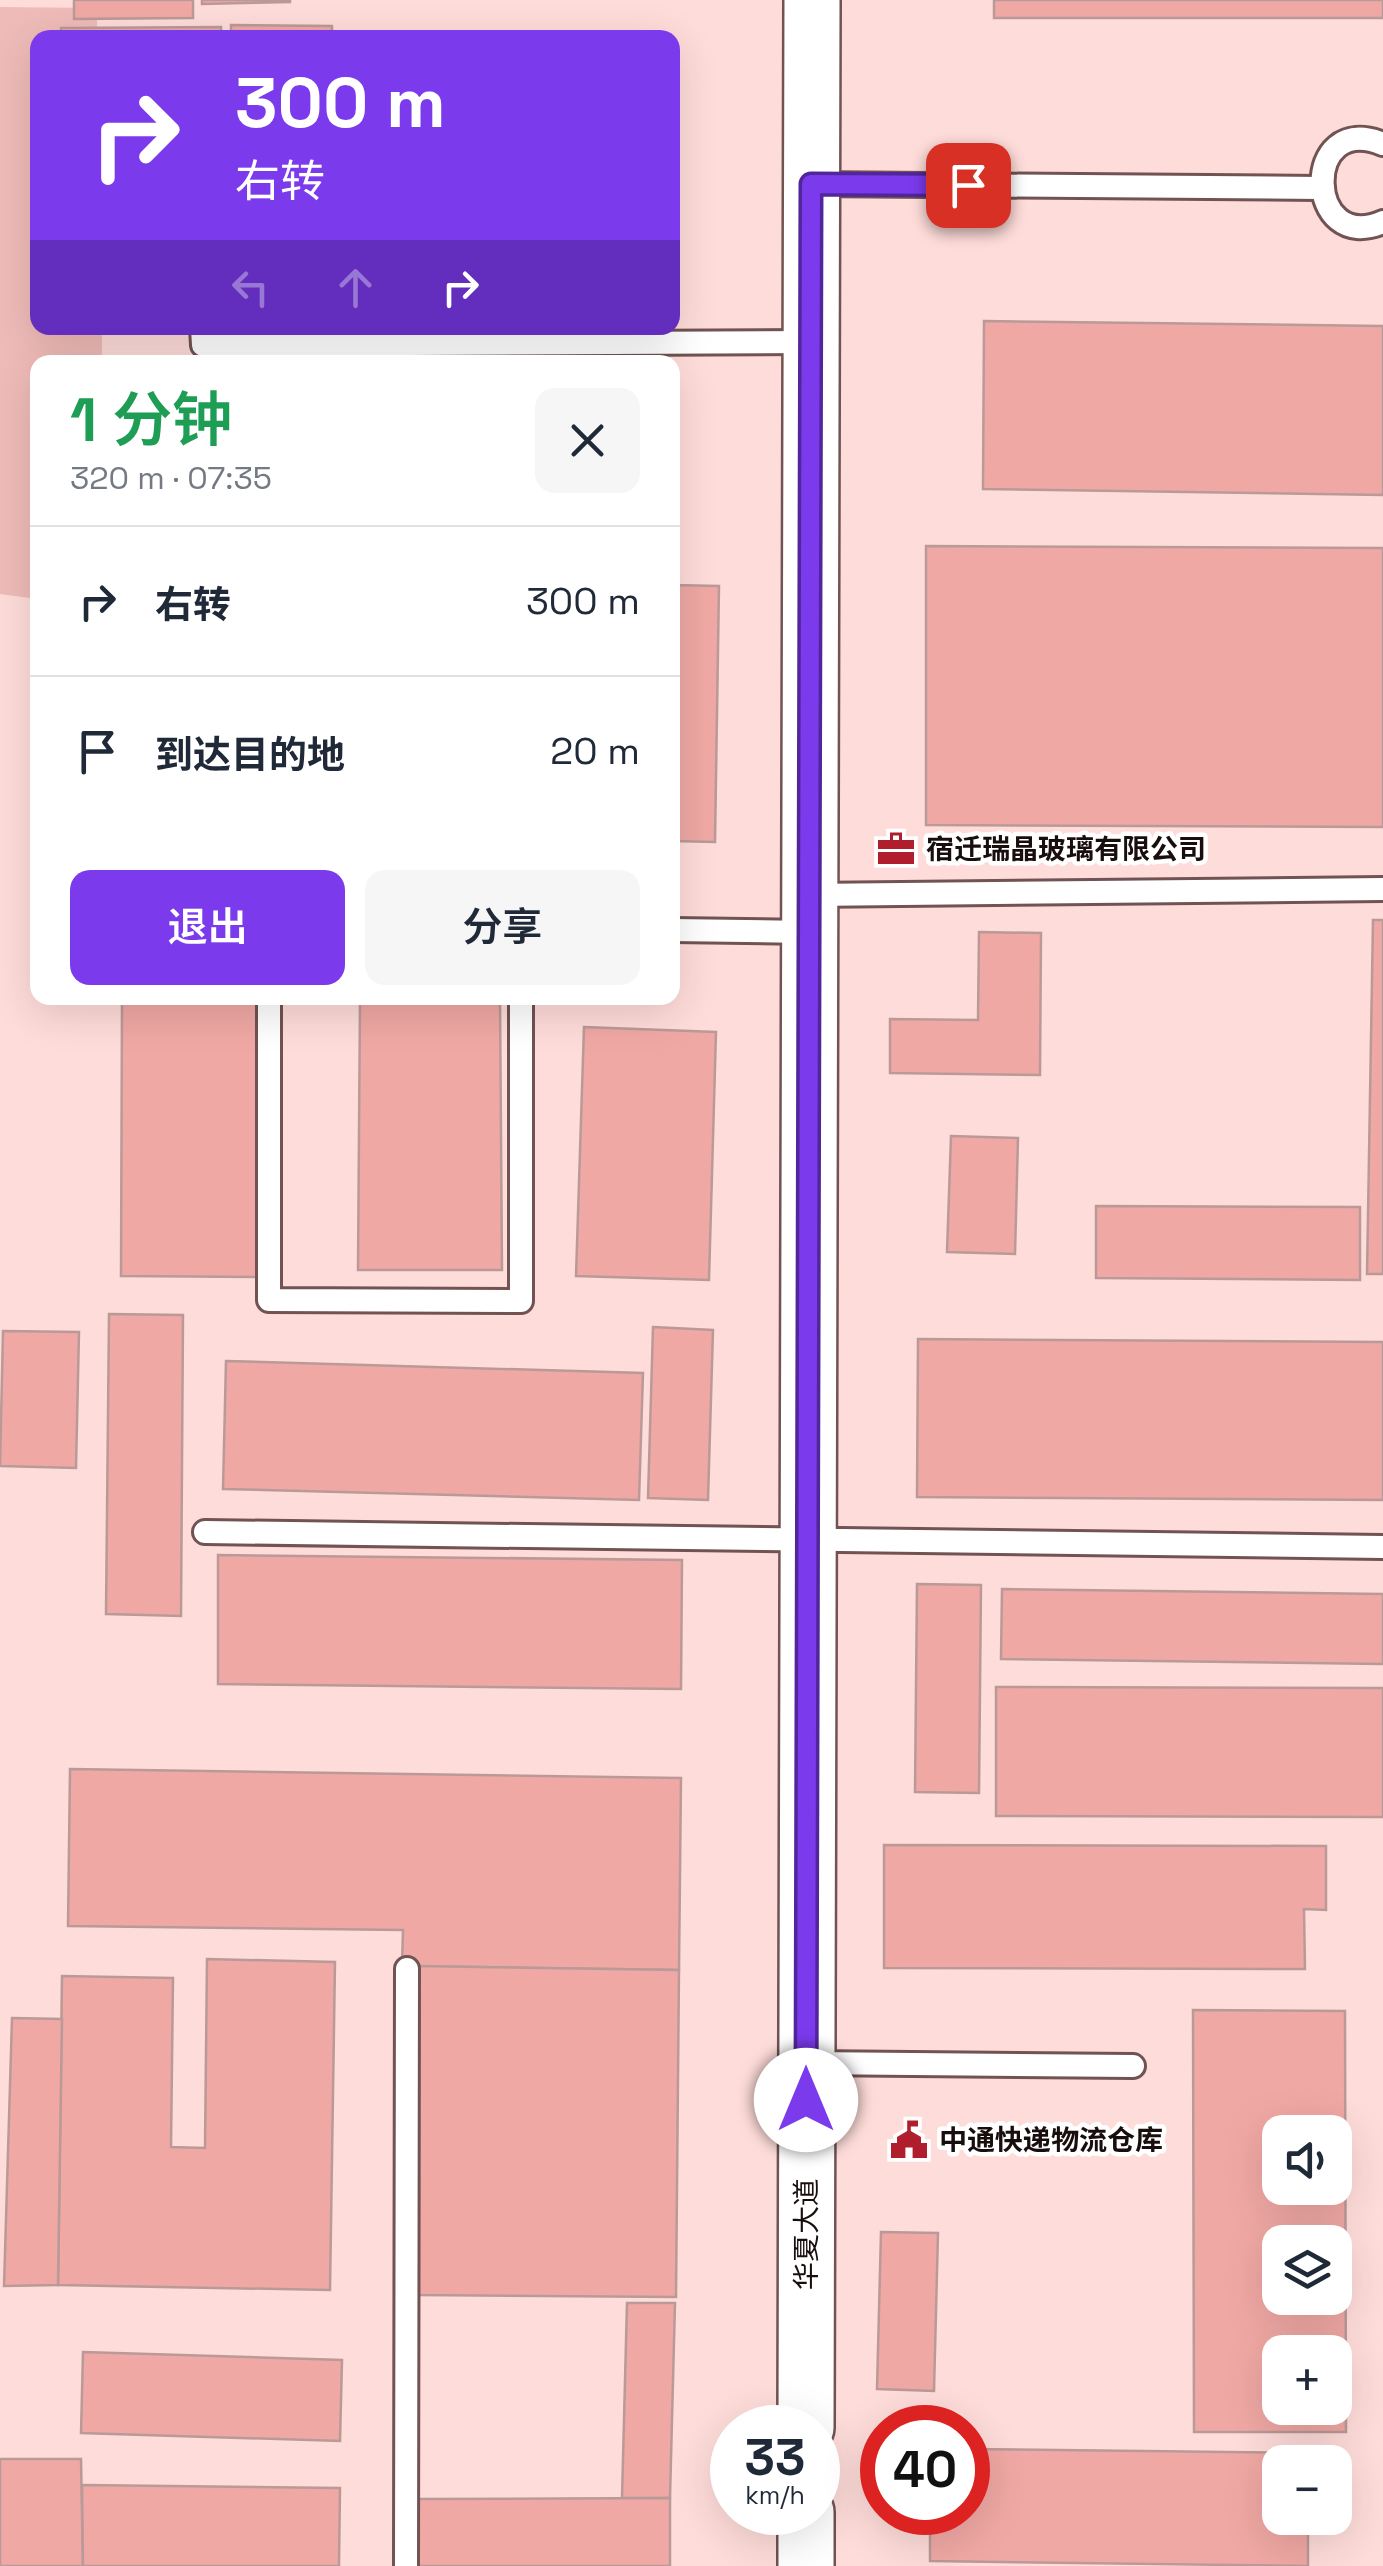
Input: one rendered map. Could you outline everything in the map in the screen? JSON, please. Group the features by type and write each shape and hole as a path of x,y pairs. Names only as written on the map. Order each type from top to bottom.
{"street":[{"name":"华夏大道","path":"806,2405 812,0"},
{"path":"806,2535 806,2566"}],"lane":[{"path":"1383,144 1358,140 1344,144 1324,166 1320,188 1328,206 1349,224 1383,222"},
{"path":"811,184 1320,188"},
{"path":"202,335 202,345 663,336 810,342"},
{"path":"680,929 808,913 1383,889"},
{"path":"269,1005 270,1300 521,1301 521,1005"},
{"path":"205,1532 1383,1547"},
{"path":"406,2566 407,1970"},
{"path":"806,2063 1133,2066"}],"shaded area":[{"path":"0,7 97,8 97,30 30,30 30,335 102,335 102,355 30,355 30,598 0,594"}],"building":[{"path":"74,0 193,0 193,18 74,19"},
{"path":"202,0 290,0 290,2 202,4"},
{"path":"994,0 1383,0 1383,18 994,18"},
{"path":"231,25 332,26 332,30 231,30"},
{"path":"221,27 221,30 61,30"},
{"path":"984,321 1383,326 1383,495 983,489"},
{"path":"926,546 1383,548 1383,827 926,825"},
{"path":"680,585 719,586 715,842 680,841"},
{"path":"1373,920 1383,920 1383,1274 1367,1274"},
{"path":"979,932 1041,933 1040,1075 890,1073 890,1019 978,1020"},
{"path":"122,1005 264,1005 263,1277 121,1276"},
{"path":"360,1005 500,1005 502,1270 358,1270"},
{"path":"584,1027 716,1032 709,1280 576,1276"},
{"path":"951,1136 1018,1138 1015,1254 947,1252"},
{"path":"1096,1206 1360,1207 1360,1280 1096,1278"},
{"path":"109,1314 183,1315 181,1616 106,1614"},
{"path":"653,1327 713,1330 708,1500 648,1498"},
{"path":"3,1331 79,1332 76,1468 0,1466"},
{"path":"918,1339 1383,1342 1383,1500 917,1497"},
{"path":"226,1361 643,1373 639,1500 223,1489"},
{"path":"218,1555 682,1560 681,1689 218,1684"},
{"path":"917,1584 981,1585 979,1793 915,1792"},
{"path":"1002,1589 1383,1594 1383,1664 1001,1659"},
{"path":"996,1687 1383,1688 1383,1817 996,1816"},
{"path":"70,1769 681,1778 679,1970 402,1966 403,1930 68,1926"},
{"path":"884,1845 1326,1846 1326,1910 1304,1909 1305,1969 884,1968"},
{"path":"207,1959 335,1962 330,2290 58,2285 62,1976 173,1978 171,2147 205,2148"},
{"path":"416,1966 679,1970 676,2297 416,2295"},
{"path":"1193,2010 1345,2011 1345,2115 1262,2115 1262,2205 1345,2205 1346,2225 1262,2225 1262,2315 1346,2315 1346,2335 1262,2335 1262,2425 1346,2425 1346,2432 1194,2432"},
{"path":"12,2018 62,2019 58,2285 4,2286"},
{"path":"881,2232 938,2233 934,2391 877,2389"},
{"path":"627,2303 675,2303 670,2498 622,2498"},
{"path":"83,2352 342,2360 340,2441 81,2433"},
{"path":"990,2449 1262,2452 1262,2535 1308,2535 1308,2566 930,2561 930,2535 990,2535"},
{"path":"0,2459 81,2459 83,2566 0,2566"},
{"path":"82,2485 340,2488 339,2566 83,2566"},
{"path":"670,2498 670,2566 418,2566 417,2499"}],"place":[{"name":"宿迁瑞晶玻璃有限公司","path":"896,849"},
{"name":"中通快递物流仓库","path":"909,2140"}],"route":[{"path":"806,2100 811,184 968,185"}]}
